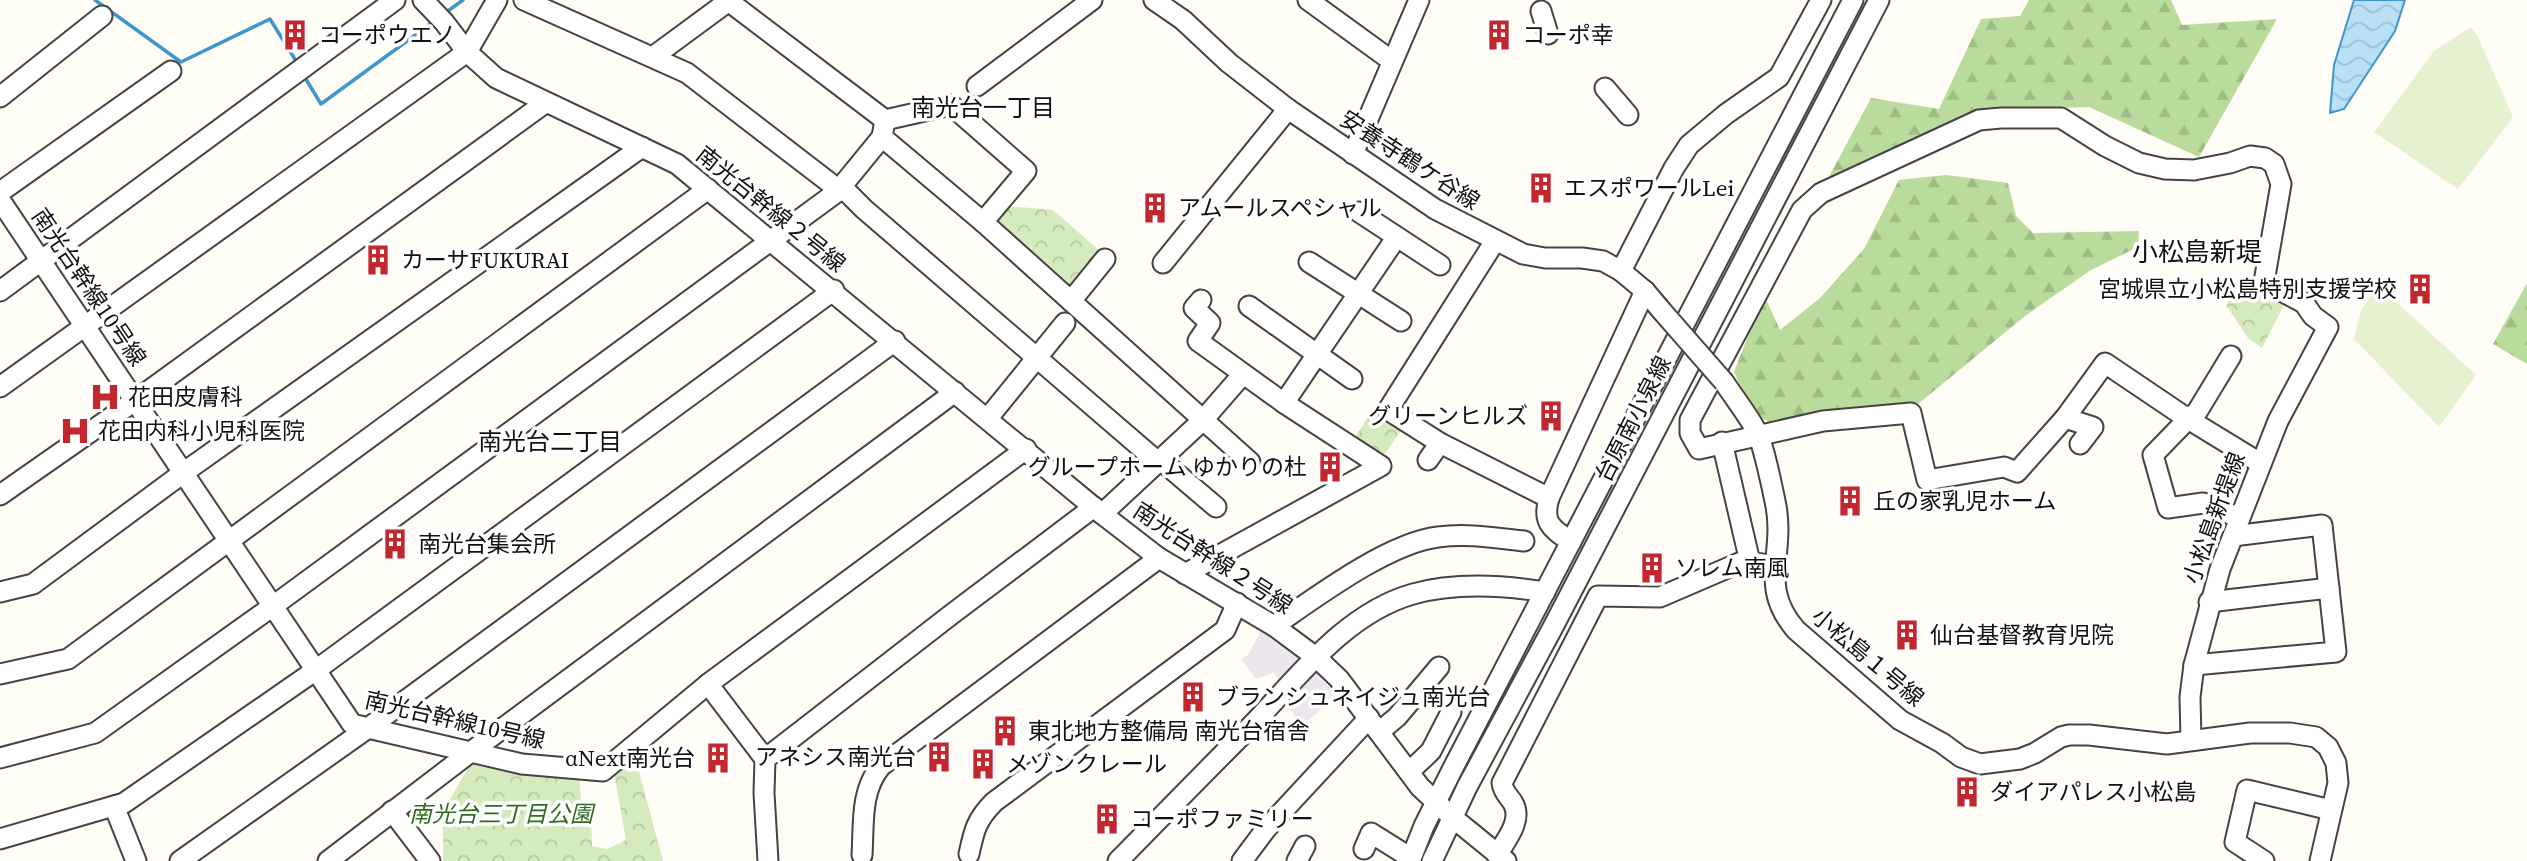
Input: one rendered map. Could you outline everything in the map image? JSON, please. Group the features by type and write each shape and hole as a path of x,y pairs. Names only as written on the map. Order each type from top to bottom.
{"street":[{"path":"0,291 395,0"},
{"path":"0,387 467,52 497,0"},
{"path":"524,0 687,73 864,209 1216,507"},
{"path":"654,56 729,0 883,128 983,222 1250,462"},
{"path":"977,86 1092,0"},
{"name":"安養寺鶴ケ谷線","path":"1154,0 1183,20 1229,63 1288,109 1435,209 1523,254 1602,261 1621,271 1645,291 1724,382"},
{"path":"1308,0 1391,61"},
{"path":"1353,155 1419,0"},
{"path":"1621,271 1674,168 1689,145 1726,114 1779,77 1821,0"},
{"name":"台原南小泉線","path":"1411,860 1436,801 1853,0"},
{"name":"台原南小泉線","path":"1432,861 1452,817 1879,0"},
{"path":"1541,11 1548,34"},
{"name":"南光台幹線２号線","path":"435,12 467,52 496,78 677,164 1160,558 1274,626 1317,658 1339,678 1409,772 1452,817 1501,858"},
{"path":"0,97 102,16"},
{"path":"0,192 171,71"},
{"path":"1605,88 1628,115"},
{"path":"0,495 136,400 545,103"},
{"path":"0,758 95,733 839,189 883,128 951,104 1026,171 983,222"},
{"path":"1163,263 1288,109"},
{"name":"小松島新堤線","path":"1752,300 1802,210 1821,193 1979,120 2061,118 2139,163 2165,169 2194,170 2250,156 2265,158 2274,164 2281,184 2264,282 2304,303 2312,316 2328,327 2278,421 2209,602 2194,665 2190,697 2191,740"},
{"path":"0,592 33,584 183,473 642,147"},
{"path":"0,674 68,659 708,189"},
{"name":"南光台幹線10号線","path":"0,200 352,724 368,729 522,764 603,771 708,684 1026,449"},
{"path":"1359,212 1440,265"},
{"path":"1284,403 1396,238"},
{"path":"1495,242 1388,410 1440,443 1549,498"},
{"path":"1071,301 1105,259"},
{"path":"1309,262 1401,321"},
{"path":"1708,283 1752,300 1690,420 1690,433 1699,449 1823,421 1911,413 1927,480 2004,467 2017,472 2065,418 2105,363 2260,463"},
{"path":"0,839 124,803 316,670 834,290"},
{"path":"1571,542 1548,523 1545,512 1549,498 1645,291"},
{"path":"1185,574 1381,466 1284,403 1198,341 1210,323 1194,308 1201,300"},
{"path":"1249,306 1352,379"},
{"path":"988,418 1065,323"},
{"path":"180,861 368,729 895,341"},
{"path":"2194,665 2336,652 2322,525 2237,527 2203,503 2168,508 2153,455 2197,412 2231,356"},
{"path":"765,760 952,614 1098,510 1160,462 1203,420 1242,374"},
{"name":"小松島１号線","path":"1724,382 1758,434 1776,504 1779,531 1775,593 1784,616 1796,630 1900,720 1970,761 1980,764 1997,764 2020,759 2069,735 2166,744 2250,733 2290,733 2316,737 2328,747 2336,763 2338,783 2320,861"},
{"path":"328,861 955,392"},
{"path":"2065,418 2093,426 2080,444"},
{"path":"1722,442 1750,562"},
{"path":"1428,460 1440,443"},
{"path":"1274,626 1326,590 1414,542 1462,535 1524,541"},
{"path":"862,855 866,792 872,777 881,766 1160,558"},
{"path":"1501,858 1516,820 1516,811 1502,783 1598,596 1660,597 1724,567 1750,562 1775,566"},
{"path":"1118,861 1317,658 1353,625 1376,609 1412,594 1458,586 1513,588 1545,593"},
{"path":"2209,602 2329,588"},
{"path":"969,854 974,829 981,815 994,802 1225,630 1237,603"},
{"path":"1552,629 1576,643"},
{"path":"1242,861 1266,829 1374,725 1397,716 1439,667"},
{"path":"708,684 765,760 768,861"},
{"path":"1409,772 1431,751 1451,712"},
{"path":"2264,861 2235,842 2248,790 2331,810"},
{"path":"114,806 136,861"},
{"path":"392,811 430,861"},
{"path":"1364,849 1371,833 1411,860"}],"shaded area":[{"path":"1262,628 1301,661 1281,683 1274,673 1256,679 1241,659 1249,654"},
{"path":"1315,672 1336,696 1303,725 1282,701"}],"green space":[{"path":"2029,0 2171,0 2182,25 2277,19 2199,157 2089,107 1997,110 1829,177 1871,98 1939,109 1981,19 2020,16"},
{"path":"2471,27 2478,37 2513,117 2458,189 2374,132 2434,51"},
{"path":"1946,175 2008,183 2016,216 2033,233 2139,231 2138,247 2091,270 2025,316 1918,404 1769,422 1753,413 1734,372 1764,295 1780,330 1819,299 1864,249 1899,180"},
{"path":"1006,206 1053,210 1101,252 1073,288 997,222"},
{"path":"2244,279 2287,299 2262,348 2248,338 2226,305"},
{"path":"2527,283 2527,364 2493,344"},
{"path":"2378,285 2476,375 2439,427 2354,339 2361,311"},
{"path":"1372,411 1402,429 1382,458 1354,439"},
{"name":"南光台三丁目公園","path":"636,760 663,861 443,861 443,811 471,763 579,776 582,810 591,813 592,846 608,849 626,840 614,773"}],"water":[{"path":"2354,0 2405,0 2395,31 2344,109 2330,113 2334,65"}],"waterway":[{"path":"95,0 181,62 270,19 296,61"},
{"path":"445,13 463,0"},
{"path":"304,76 321,104 433,22"}],"place":[{"name":"コーポウエノ","path":"295,35"},
{"name":"コーポ幸","path":"1499,35"},
{"name":"エスポワールLei","path":"1541,188"},
{"name":"アムールスペシャル","path":"1155,208"},
{"name":"カーサFUKURAI","path":"378,260"},
{"name":"宮城県立小松島特別支援学校","path":"2420,289"},
{"name":"花田皮膚科","path":"105,397"},
{"name":"グリーンヒルズ","path":"1551,416"},
{"name":"花田内科小児科医院","path":"75,431"},
{"name":"グループホーム ゆかりの杜","path":"1330,467"},
{"name":"丘の家乳児ホーム","path":"1850,501"},
{"name":"南光台集会所","path":"395,544"},
{"name":"ソレム南風","path":"1652,568"},
{"name":"仙台基督教育児院","path":"1907,635"},
{"name":"ブランシュネイジュ南光台","path":"1193,697"},
{"name":"東北地方整備局 南光台宿舎","path":"1005,731"},
{"name":"アネシス南光台","path":"939,757"},
{"name":"αNext南光台","path":"718,758"},
{"name":"メゾンクレール","path":"983,764"},
{"name":"ダイアパレス小松島","path":"1967,792"},
{"name":"コーポファミリー","path":"1107,819"}],"district":[{"name":"南光台一丁目","path":"983,108"},
{"name":"小松島新堤","path":"2197,252"},
{"name":"南光台二丁目","path":"550,442"}]}
